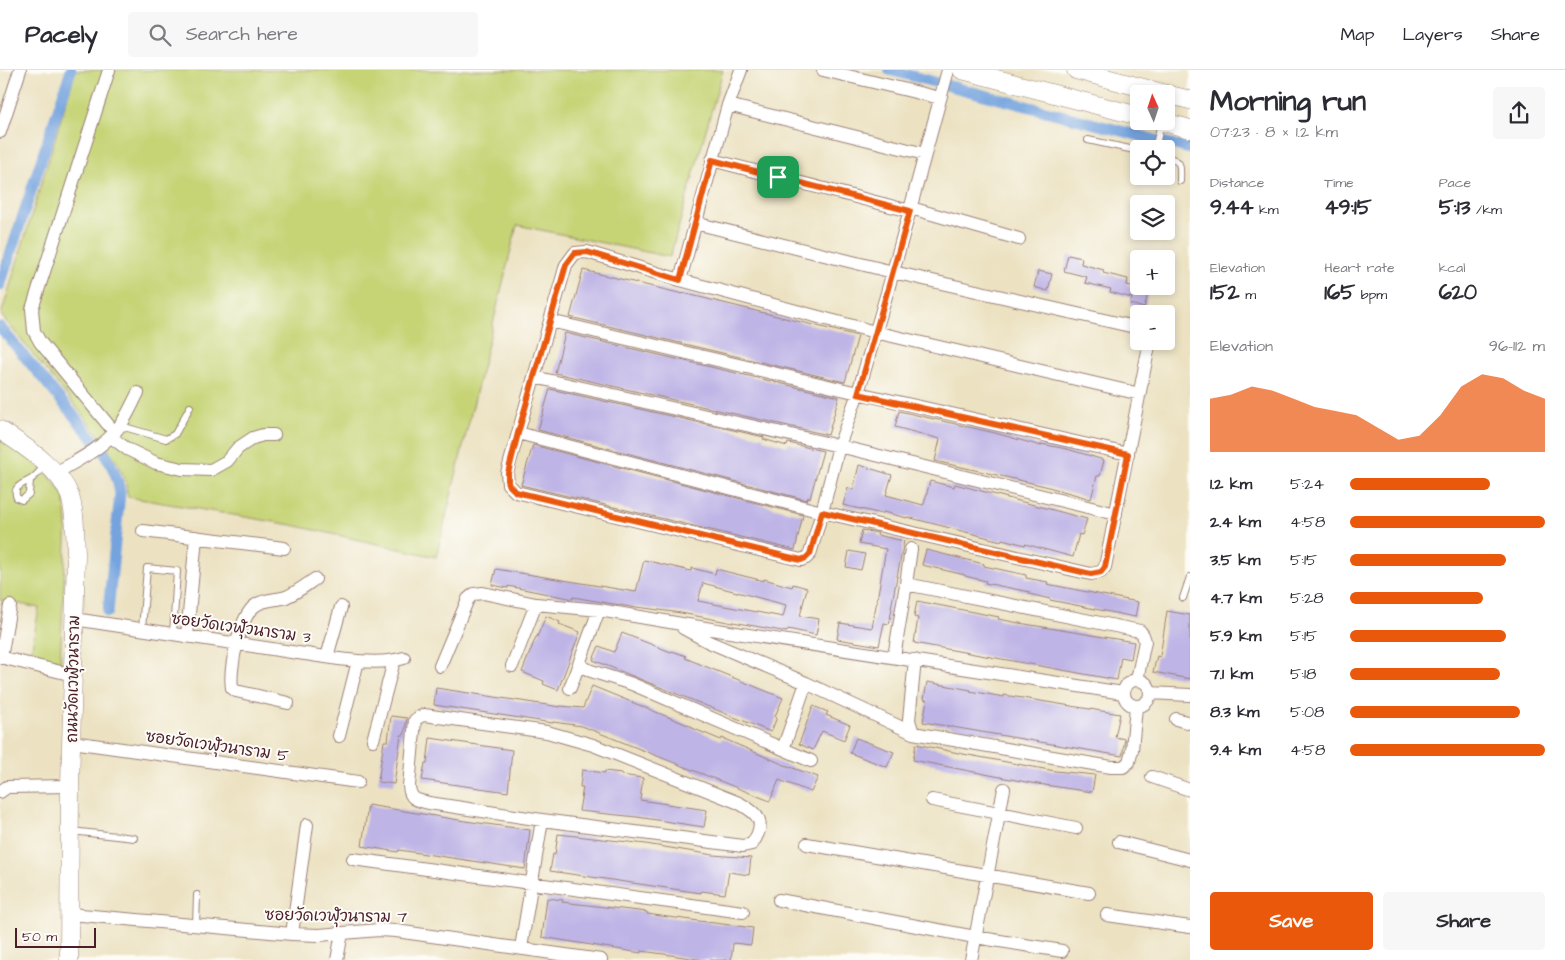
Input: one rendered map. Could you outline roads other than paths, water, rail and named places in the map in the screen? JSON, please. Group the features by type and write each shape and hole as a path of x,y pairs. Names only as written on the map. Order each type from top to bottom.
{"street":[{"path":"0,132 20,70"},
{"path":"109,70 32,308 34,330 40,342 113,434 127,449 156,463 182,469 211,470 227,461 238,448 253,438 263,435 274,435"},
{"path":"680,280 712,160 728,105 741,70"},
{"path":"823,70 941,96"},
{"path":"1076,70 1132,85"},
{"path":"1130,114 952,72 941,96 893,272 875,332 858,394 839,446 810,554 806,558 801,560 516,492 508,484 508,473 518,433 566,265 575,253 587,252 680,280 875,332 1140,394"},
{"path":"1175,96 1190,100"},
{"path":"728,105 924,154"},
{"path":"1175,127 1190,129"},
{"path":"712,160 910,209 1019,239"},
{"path":"694,223 893,272 1130,326"},
{"path":"550,321 858,394 1128,454"},
{"path":"518,433 822,512 1091,574 1101,572 1105,567 1148,350"},
{"path":"534,377 839,446 1116,514"},
{"path":"51,469 86,457 113,434 138,393"},
{"name":"ถนนวัดเวฬุวนาราม","path":"0,430 51,469 69,495 74,518 76,554 70,786 70,960"},
{"path":"143,531 284,548"},
{"path":"187,636 196,537"},
{"path":"894,657 911,549"},
{"path":"288,703 236,691 232,688 236,644 245,619 255,605 285,598 315,579"},
{"path":"906,584 1140,631 1144,641 1137,680"},
{"path":"440,666 468,599 474,594 483,593 536,604 599,610 1123,693"},
{"path":"512,666 536,604"},
{"path":"10,606 0,658 73,674"},
{"path":"327,656 341,607"},
{"path":"570,688 599,610"},
{"name":"ซอยวัดเวฬุวนาราม 3","path":"74,619 236,644 358,660 399,659 373,740"},
{"path":"675,623 709,642 806,682 913,733 1112,767 1123,767 1129,762 1136,707"},
{"path":"339,736 358,660"},
{"path":"913,733 909,720 915,660"},
{"path":"579,666 632,684 810,761"},
{"path":"1137,680 1144,682 1150,692 1148,700 1143,705 1136,707 1129,705 1124,700 1123,693 1125,686 1130,681 1137,680"},
{"path":"783,749 806,682"},
{"path":"1150,692 1190,695"},
{"path":"424,715 547,732 593,746 740,803 754,812 759,820 757,836 752,844 744,846 542,820 429,803 414,799 410,794 409,786 415,720 419,716 424,715"},
{"path":"1176,719 1190,723"},
{"name":"ซอยวัดเวฬุวนาราม 5","path":"72,742 358,782"},
{"path":"1152,777 1190,790"},
{"path":"0,792 7,787 70,786"},
{"path":"971,960 1004,789"},
{"path":"932,800 1076,828"},
{"path":"521,948 542,820"},
{"path":"292,934 307,824"},
{"path":"1118,842 1190,860"},
{"path":"807,844 1088,893"},
{"path":"353,859 743,912"},
{"path":"779,900 975,937 1062,951"},
{"name":"ซอยวัดเวฬุวนาราม 7","path":"70,914 292,934 396,931 601,960"},
{"path":"1107,915 1190,927"},
{"path":"336,960 342,933"}],"lane":[{"path":"1088,140 1130,149"},
{"path":"1175,159 1180,167 1180,181"},
{"path":"113,434 166,439 175,434 190,407"},
{"path":"30,480 51,469"},
{"path":"142,629 147,568 177,571 173,634"},
{"path":"1183,598 1190,576"},
{"path":"70,831 134,838"},
{"path":"196,895 196,926"}],"waterway":[{"path":"0,285 71,70"},
{"path":"889,70 1190,149"},
{"path":"0,327 104,452 116,477 120,493 108,612"}]}
